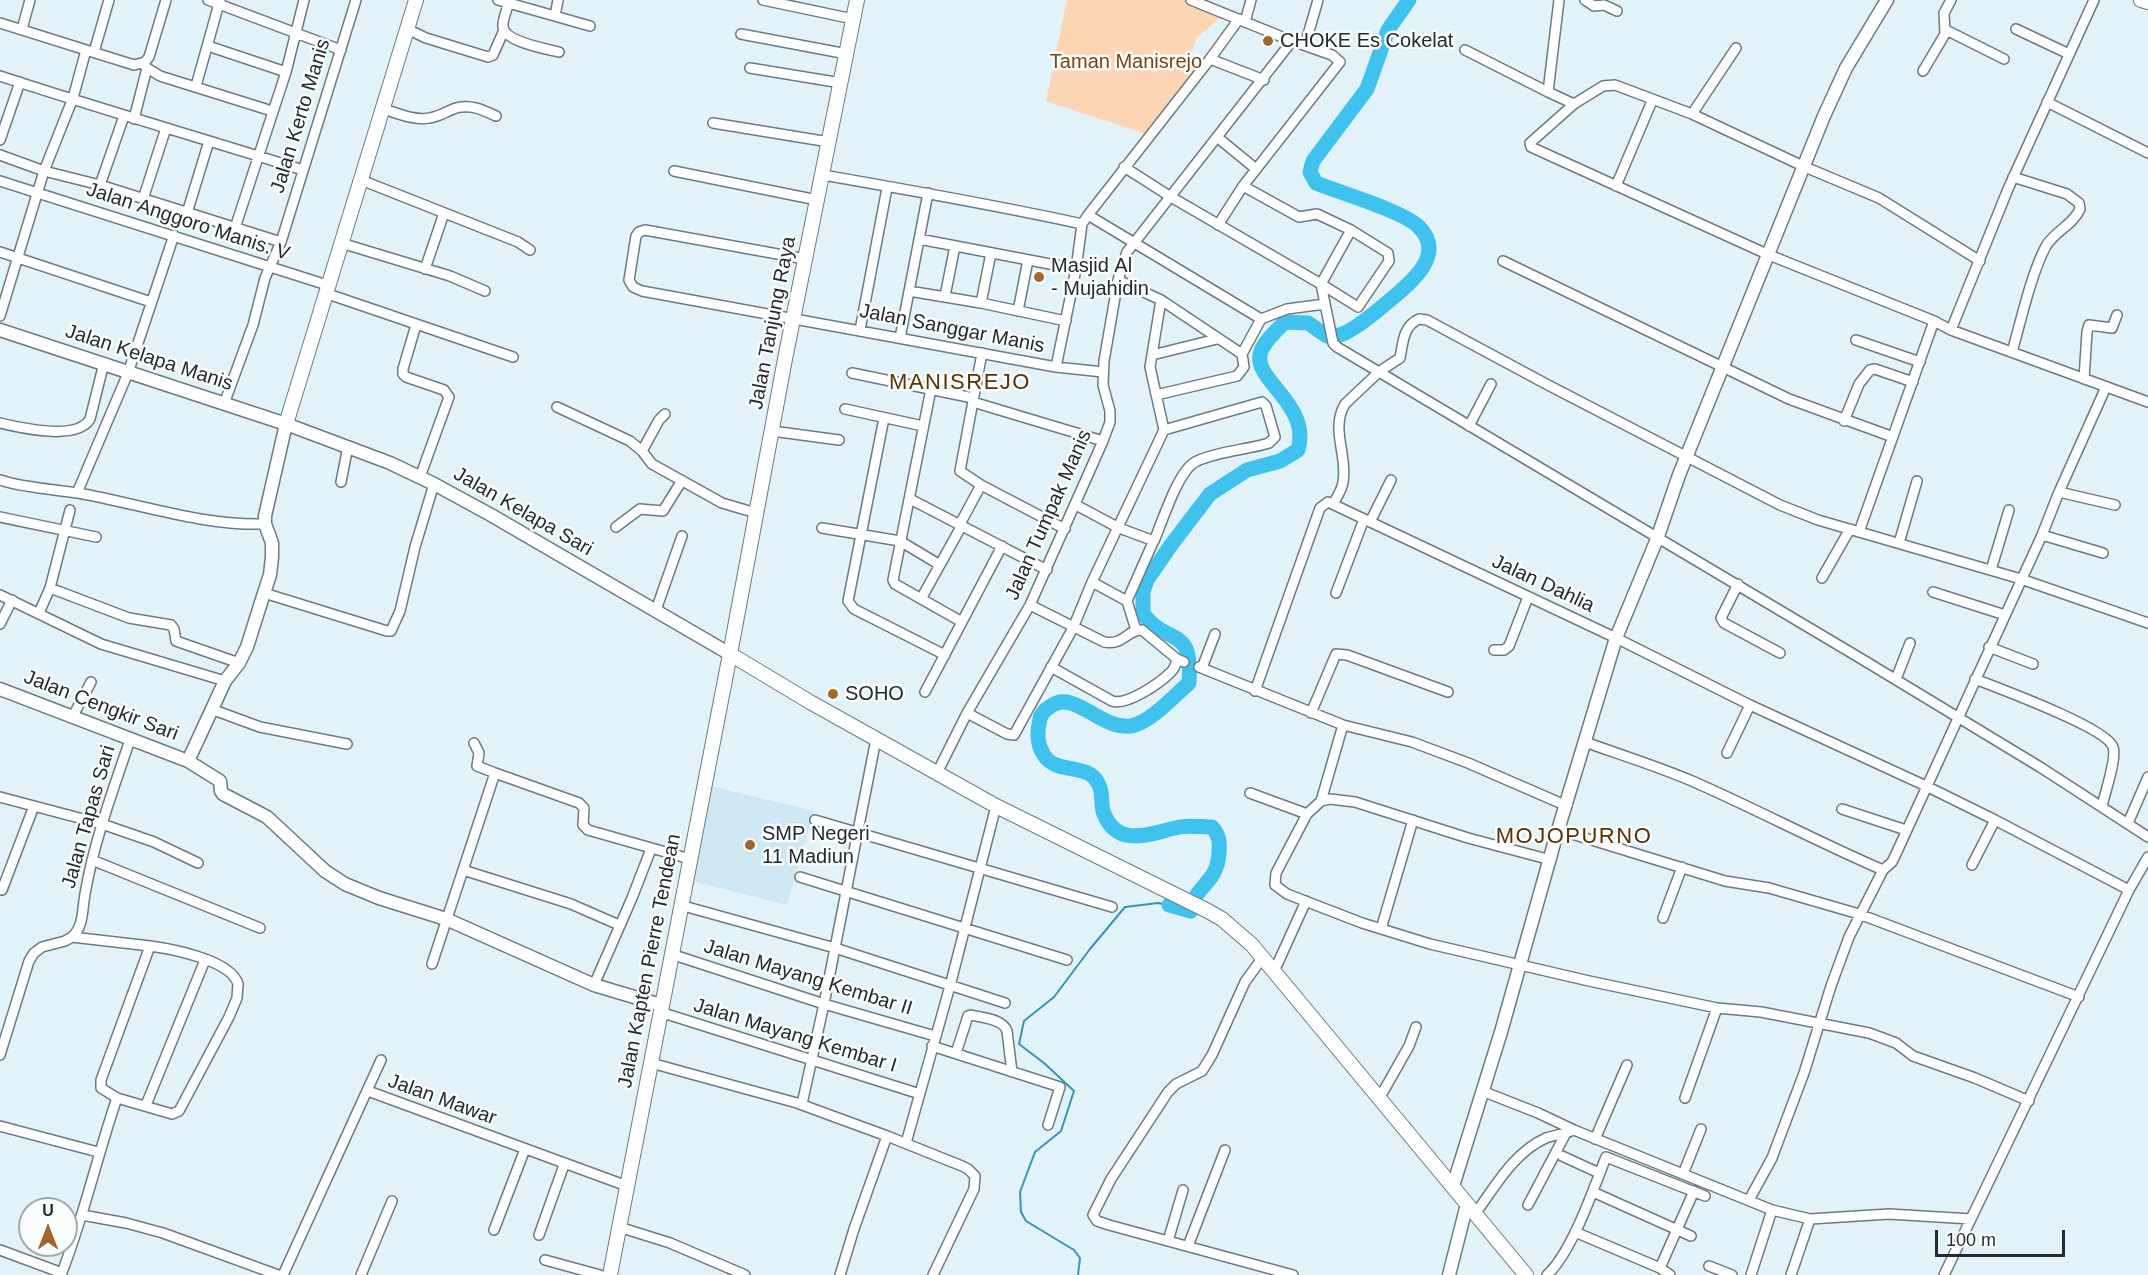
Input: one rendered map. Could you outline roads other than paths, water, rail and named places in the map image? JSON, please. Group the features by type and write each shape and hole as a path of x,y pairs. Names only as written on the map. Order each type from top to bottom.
{"main road":[{"path":"286,424 416,0"},
{"name":"Jalan Tanjung Raya","path":"730,654 857,0"},
{"path":"2141,0 2148,2"},
{"path":"730,654 996,806 1208,911 1234,929 1263,957 1526,1275"},
{"name":"Jalan Kapten Pierre Tendean","path":"610,1275 730,654"}],"street":[{"path":"22,29 30,0"},
{"path":"0,316 44,171 109,0"},
{"path":"100,185 129,118 166,0"},
{"path":"208,0 219,1 341,50"},
{"path":"235,228 286,72 304,0"},
{"name":"Jalan Kerto Manis","path":"224,404 253,325 269,268 280,242 356,0"},
{"path":"498,0 590,26"},
{"path":"555,16 558,0"},
{"path":"763,0 854,19"},
{"path":"1191,0 1332,55 1339,64 1243,186 1218,225"},
{"path":"1056,367 1076,269 1082,224 1124,167 1242,21 1251,0"},
{"path":"1305,45 1318,0"},
{"path":"1548,92 1559,0"},
{"path":"1586,0 1594,6 1604,5 1617,11"},
{"path":"1453,1186 1521,964 1616,638 1658,538 1679,475 1688,459 1842,76 1887,0"},
{"path":"1923,71 1946,30 1944,13 1951,0"},
{"path":"1952,330 2013,177 2094,0"},
{"path":"196,86 219,1"},
{"path":"407,28 426,38 488,57 493,55 504,30 508,4"},
{"path":"0,23 134,65 145,66 160,76 272,111"},
{"path":"2016,29 2069,54"},
{"path":"504,30 513,38 559,52"},
{"path":"1946,30 2004,59"},
{"path":"741,34 847,54"},
{"name":"Jalan Tumpak Manis","path":"937,773 967,713 1030,605 1076,505 1110,422 1110,411 1103,385 1103,372 1122,264 1134,243 1264,80 1292,41"},
{"path":"208,46 286,72"},
{"path":"1692,114 1736,48"},
{"path":"1465,50 1574,104"},
{"path":"1210,59 1264,80"},
{"path":"750,68 840,83"},
{"path":"0,76 129,118 303,170"},
{"path":"0,140 20,82"},
{"path":"1980,261 1892,204 1805,167 1692,114 1652,101 1623,88 1608,85 1574,104 1530,143 1531,147 1769,255 1952,330 2148,402"},
{"path":"1616,186 1652,101"},
{"path":"2047,102 2148,153"},
{"path":"383,109 421,119 457,108 478,107 496,116"},
{"path":"713,123 829,142"},
{"path":"143,199 166,128"},
{"path":"1217,138 1256,169"},
{"path":"187,213 209,141"},
{"path":"0,155 44,171 100,185 280,242"},
{"path":"1124,167 1171,198 1358,307 1389,261 1388,253 1351,230 1317,214 1299,218 1243,186"},
{"path":"674,171 817,200"},
{"path":"823,176 928,193 1082,224"},
{"path":"2012,352 2046,247 2055,235 2075,219 2080,209 2079,203 2067,194 2013,177"},
{"path":"361,180 518,242 530,250"},
{"name":"Jalan Anggoro Manis. V","path":"0,181 174,235 326,289 416,325 513,357"},
{"path":"860,330 887,188"},
{"path":"900,338 928,193"},
{"path":"425,269 444,213"},
{"path":"1088,215 1261,318"},
{"path":"1351,230 1321,284 1334,345 1896,679 2102,806 2148,837"},
{"name":"Jalan Sanggar Manis","path":"805,259 642,231 635,240 629,280 633,287 1056,367 1103,372"},
{"path":"77,493 128,373 174,235"},
{"path":"919,239 1076,269"},
{"path":"341,243 450,276 485,291"},
{"path":"945,296 955,246"},
{"path":"0,252 151,302"},
{"path":"981,303 991,253"},
{"path":"1018,311 1028,260"},
{"path":"1503,261 1789,399 1893,438"},
{"path":"1118,279 1161,300 1242,354"},
{"path":"909,291 945,296 1066,321"},
{"path":"967,713 1012,736 1073,628 1092,582 1164,430 1150,367 1161,300"},
{"path":"1156,395 1237,376 1244,367 1242,354 1261,318 1287,309 1325,304"},
{"path":"2084,379 2087,332 2090,325 2112,328 2117,315"},
{"path":"1255,691 1320,508 1328,502 1334,504 1343,479 1339,416 1345,404 1380,371 1400,358 1408,327 1419,319 1427,320 1688,459 1780,505 1818,520 2021,579 2148,623"},
{"path":"1822,578 1855,531 1893,438 1934,321"},
{"path":"416,325 403,374 406,378 444,390 449,397 420,477"},
{"name":"Jalan Kelapa Manis","path":"0,330 286,424"},
{"path":"1152,355 1218,339"},
{"path":"1856,340 1920,362"},
{"path":"982,353 960,469 981,485 1065,529"},
{"path":"0,423 44,431 76,429 85,425 90,418 104,363"},
{"path":"1844,421 1859,384 1870,370 1875,369 1913,382"},
{"path":"852,374 974,400 1103,441"},
{"path":"1469,426 1491,384"},
{"path":"1749,1200 1772,1158 1804,1073 1842,954 1859,914 1883,870 1892,862 2042,535 2106,387"},
{"path":"931,389 893,580 895,584 962,622"},
{"path":"1136,630 1128,600 1179,481 1191,464 1205,458 1269,443 1275,437 1266,406 1262,402 1164,430"},
{"path":"557,407 630,441 652,464 681,482 722,503 756,513"},
{"path":"845,409 924,426"},
{"path":"642,451 659,420 665,414"},
{"path":"884,418 848,601 854,609 945,656"},
{"path":"188,761 225,681 239,663 247,647 270,575 272,543 265,524 265,516 286,424"},
{"name":"Jalan Kelapa Sari","path":"286,424 348,446 434,484 730,654"},
{"path":"772,431 839,440"},
{"path":"341,482 348,446"},
{"path":"0,480 15,485 77,493 214,522 240,525 265,524"},
{"path":"1336,593 1367,520 1391,480"},
{"path":"1899,543 1917,480"},
{"path":"616,526 640,509 663,511 681,482"},
{"path":"264,593 391,631 400,611 415,547 434,484"},
{"path":"921,599 981,485"},
{"path":"2059,492 2115,505"},
{"path":"910,499 1047,570"},
{"name":"Jalan Dahlia","path":"1334,504 1616,638 1750,705 1995,819 2129,890"},
{"path":"1076,505 1119,528 1155,540"},
{"path":"39,613 50,588 70,510"},
{"path":"1990,570 2009,510"},
{"path":"0,517 96,537"},
{"path":"822,528 900,541 940,565"},
{"path":"2042,535 2103,553"},
{"path":"656,610 682,536"},
{"path":"925,692 1002,546"},
{"path":"1092,582 1128,600"},
{"path":"1738,584 1721,618 1724,623 1780,653"},
{"path":"50,588 129,618 171,625 176,641 239,663"},
{"path":"1933,592 2005,615"},
{"path":"0,595 101,644 225,681"},
{"path":"1494,650 1504,650 1509,646 1528,597"},
{"path":"0,624 12,600"},
{"path":"1030,605 1073,628 1110,643 1124,639 1136,630 1142,630 1181,660 1168,674 1137,696 1121,703 1112,701 1051,667"},
{"path":"1215,634 1201,668 1343,725 1412,742 1468,763 1567,806"},
{"path":"1896,679 1910,643"},
{"path":"1989,647 2033,664"},
{"path":"1311,713 1336,654 1347,655 1448,692"},
{"path":"1976,679 2064,715 2102,735 2110,742 2114,751 2102,806"},
{"path":"73,716 91,682"},
{"name":"Jalan Cengkir Sari","path":"0,689 188,761 220,781 220,791 223,794 267,817 325,871 345,884 379,898 446,918 594,985 660,1008"},
{"path":"1726,753 1750,705"},
{"path":"211,709 260,727 346,744"},
{"path":"1321,801 1343,725"},
{"path":"802,1104 876,739"},
{"name":"Jalan Tapas Sari","path":"72,937 81,924 92,860 130,740"},
{"path":"1585,742 1685,778 1813,840 1883,870"},
{"path":"474,743 479,753 477,766 579,803 584,808 583,825 588,830 690,859"},
{"path":"432,964 495,773"},
{"path":"2128,823 2148,777"},
{"path":"1250,793 1307,814"},
{"path":"0,797 102,824 154,842 198,862"},
{"path":"1551,860 1477,841 1355,802 1330,799 1321,801 1307,814 1274,880 1279,890 1381,929 1430,944 1717,1008 1761,1012 1886,1038 1913,1056 1975,1077 2029,1101"},
{"path":"2,890 34,806"},
{"path":"906,1143 950,986 996,806"},
{"path":"1842,809 1906,830"},
{"path":"815,819 1112,907"},
{"path":"1972,865 1995,819"},
{"path":"1381,929 1413,820"},
{"path":"1559,830 1725,881 1769,888 1859,914 2079,997"},
{"path":"594,985 651,849"},
{"path":"1944,1275 2129,890 2148,857"},
{"path":"92,860 260,928"},
{"path":"1663,918 1682,867"},
{"path":"463,870 562,901 620,925"},
{"path":"800,877 1067,960"},
{"path":"1277,965 1306,901"},
{"path":"680,904 835,948 1005,1003"},
{"path":"0,1055 29,961 42,947 66,941 72,937 150,946 205,960 225,969 237,978 238,991 234,1005 179,1111 172,1114 117,1098 101,1088 101,1080 150,946"},
{"name":"Jalan Mayang Kembar II","path":"671,954 824,1004 935,1036"},
{"path":"1263,957 1245,982 1212,1055 1202,1071 1176,1084 1168,1092 1111,1179 1093,1213 1097,1221 1293,1275"},
{"path":"146,1105 205,960"},
{"name":"Jalan Mayang Kembar I","path":"660,1008 920,1094"},
{"path":"1686,1098 1717,1008"},
{"path":"956,1053 968,1016 1000,1022 1007,1031 1012,1072"},
{"path":"1379,1099 1409,1046 1416,1027"},
{"path":"932,1046 1060,1088 1048,1125"},
{"path":"368,1091 381,1060"},
{"path":"651,1063 802,1104 968,1169 976,1180 974,1189 933,1275"},
{"path":"1595,1139 1627,1065"},
{"name":"Jalan Mawar","path":"284,1275 368,1091 564,1165 627,1186"},
{"path":"1482,1091 1538,1113 1570,1132 1595,1139 1773,1210 1810,1219 1889,1214 1971,1219"},
{"path":"0,1250 62,1274 117,1098"},
{"path":"0,1126 99,1152"},
{"path":"1683,1174 1701,1129"},
{"path":"1528,1205 1570,1132"},
{"path":"1449,1275 1471,1209 1525,1152 1546,1138 1570,1132"},
{"path":"840,1275 887,1136"},
{"path":"494,1230 525,1149"},
{"path":"1188,1246 1225,1150"},
{"path":"1562,1156 1599,1173"},
{"path":"1546,1275 1575,1232 1606,1157 1705,1196"},
{"path":"539,1235 564,1165"},
{"path":"1168,1241 1183,1190"},
{"path":"1660,1268 1694,1191"},
{"path":"1593,1192 1691,1236"},
{"path":"362,1275 392,1201"},
{"path":"1751,1275 1773,1210"},
{"path":"82,1215 163,1233 278,1275"},
{"path":"1791,1275 1810,1219"},
{"path":"619,1227 670,1243 745,1275"},
{"path":"1575,1232 1660,1268 1670,1275"},
{"path":"544,1260 600,1275"},
{"path":"1709,1266 1732,1275"}],"waterway":[{"path":"1169,905 1191,911 1196,895 1214,872 1219,853 1219,842 1212,827 1188,826 1138,836 1118,832 1110,825 1104,814 1098,783 1087,773 1049,761 1040,747 1038,728 1044,711 1060,702 1079,706 1120,726 1138,724 1154,715 1189,683 1189,664 1183,644 1153,624 1143,614 1143,592 1147,580 1210,494 1247,470 1280,461 1298,450 1300,434 1297,420 1261,365 1260,355 1263,346 1285,322 1308,323 1327,336 1343,334 1363,322 1398,293 1423,267 1429,247 1426,237 1418,226 1384,208 1316,183 1310,172 1313,161 1367,89 1388,30 1409,0"},
{"path":"1078,1275 1080,1258 1074,1250 1026,1221 1021,1212 1020,1192 1035,1152 1061,1131 1074,1091 1019,1044 1024,1021 1054,997 1125,907 1158,903 1169,905"}],"place":[{"name":"CHOKE Es Cokelat","path":"1268,41"},
{"name":"Masjid Al - Mujahidin","path":"1039,277"},
{"name":"SOHO","path":"833,694"},
{"name":"SMP Negeri 11 Madiun","path":"750,845"}],"district":[{"name":"MANISREJO","path":"960,383"},
{"name":"MOJOPURNO","path":"1574,837"}],"park label":[{"name":"Taman Manisrejo","path":"1126,62"}]}
